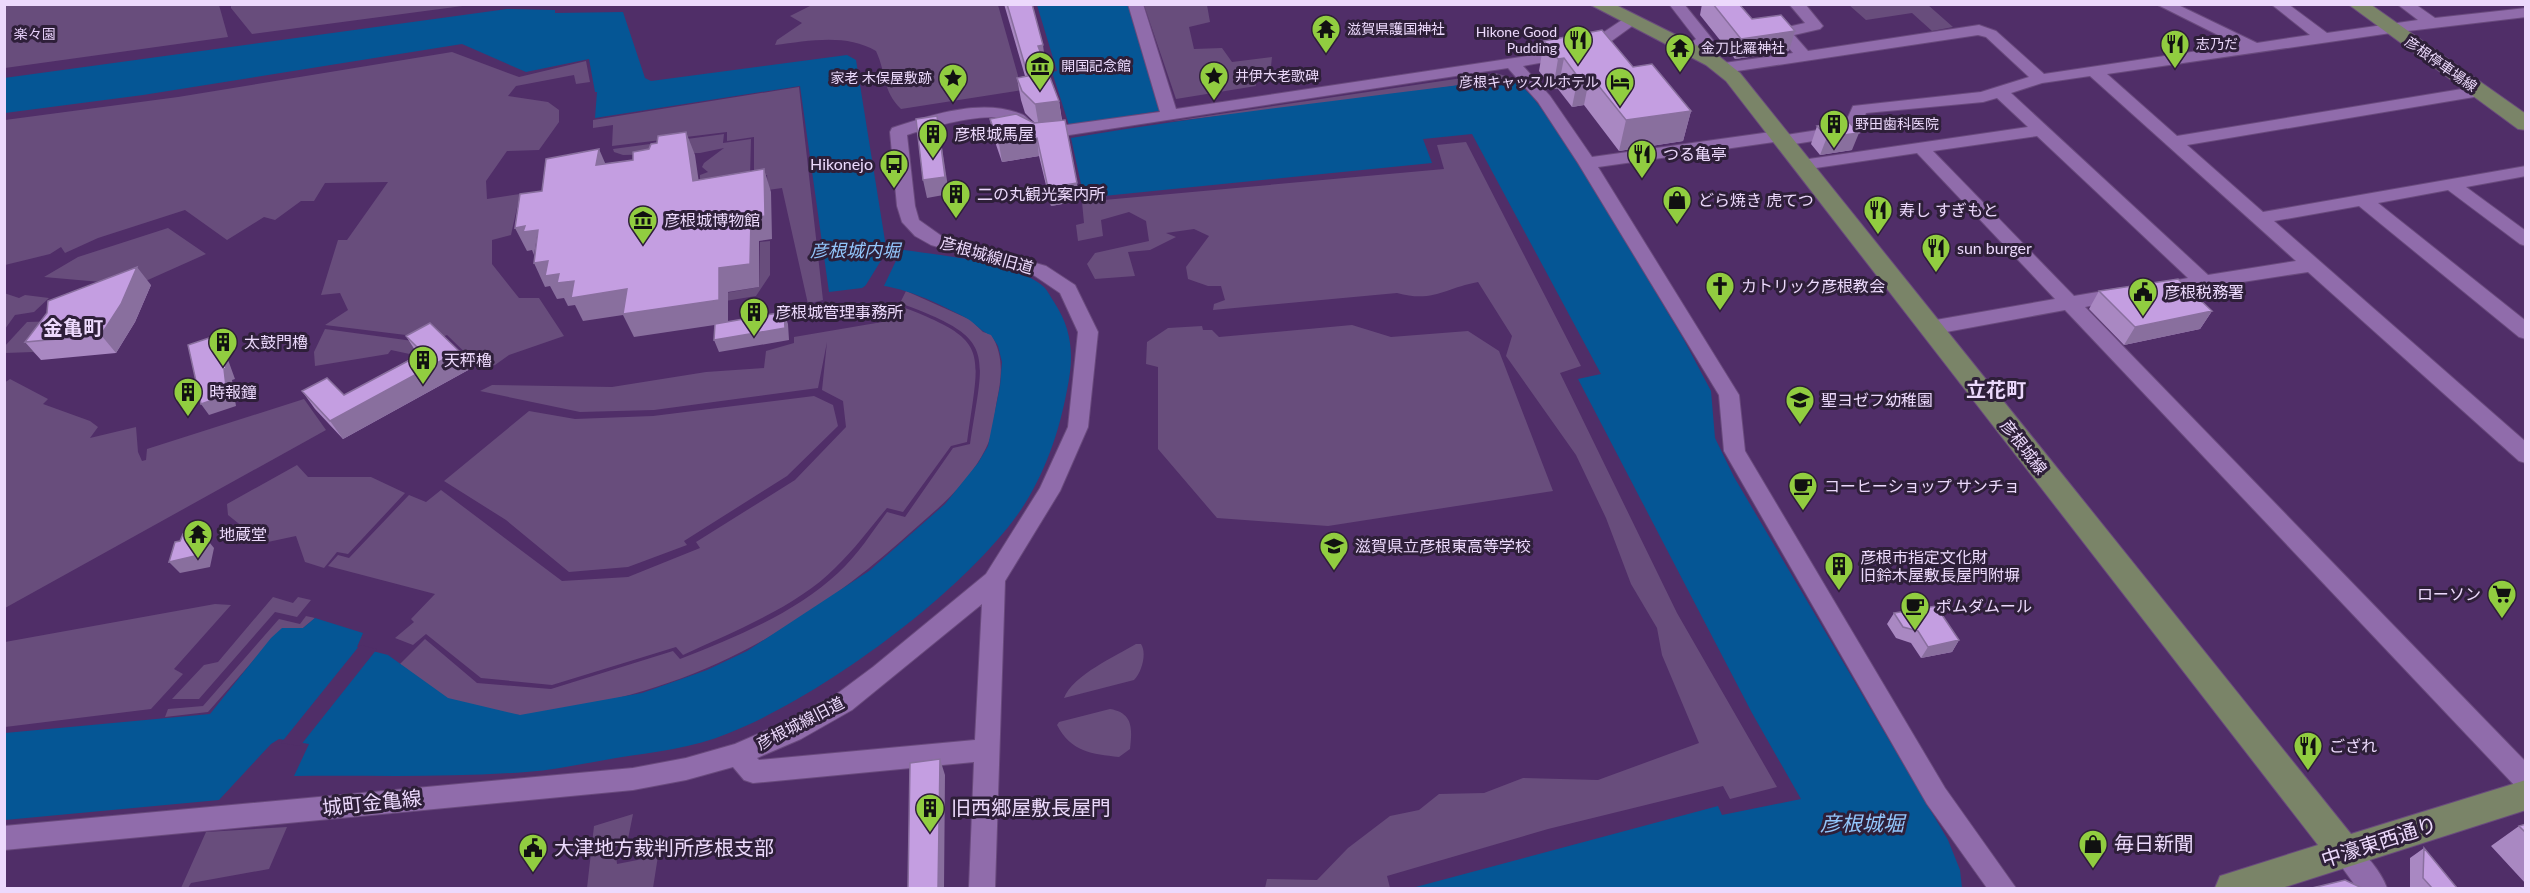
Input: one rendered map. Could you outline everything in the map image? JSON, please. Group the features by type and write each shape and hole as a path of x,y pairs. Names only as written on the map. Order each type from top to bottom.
{"main road":[{"name":"彦根城線","path":"1598,4 1691,49 1724,68 2344,852"},
{"name":"彦根停車場線","path":"2357,4 2526,124"},
{"name":"中濠東西通り","path":"2232,888 2294,871 2344,852 2526,795"}],"street":[{"path":"1135,4 1169,114"},
{"path":"1676,4 1704,40 1691,49"},
{"path":"1796,4 1815,26 1784,32 1804,56"},
{"path":"2163,4 2256,48"},
{"path":"2278,4 2324,38"},
{"path":"2404,4 2432,24"},
{"path":"1587,163 1851,130 1859,109 1983,98 2040,79 2096,73 2391,28 2526,12"},
{"name":"彦根城線旧道","path":"987,750 753,772 738,754 792,731 843,704 994,580 1048,490 1078,427 1088,332 1068,289 1039,270 937,241 921,232 911,222 906,206 898,132 937,119 990,112 1018,118 1025,131 1033,135 1589,50 1630,21"},
{"path":"1724,68 1979,30 1991,34 2040,79"},
{"path":"1513,62 1517,70 1544,99 1587,163 1729,395 1735,451 1936,796 2003,888"},
{"path":"2096,73 2526,454"},
{"path":"2172,142 2480,91"},
{"path":"2001,93 2204,282"},
{"path":"1802,165 2040,130"},
{"path":"1922,149 2526,780"},
{"path":"2260,218 2526,171"},
{"path":"2451,184 2526,240"},
{"path":"2362,200 2526,332"},
{"path":"1930,328 2312,265"},
{"path":"982,888 994,580"},
{"name":"城町金亀線","path":"4,838 633,779 686,769 738,754"},
{"path":"2344,852 2374,888"}],"green space":[{"path":"231,4 470,5 252,34 231,8"},
{"name":"楽々園","path":"4,5 219,5 228,37 5,68"},
{"path":"812,5 998,5 1022,90 901,109 888,89 876,51 864,45 840,40 814,40 775,45 777,40 802,23 790,16"},
{"path":"1144,5 1207,5 1210,22 1189,27 1194,49 1222,48 1232,62 1272,57 1270,75 1254,79 1256,86 1176,99"},
{"path":"1849,5 1928,5 1953,27 1932,31 1912,13 1866,20"},
{"path":"452,52 519,77 586,61 590,82 576,84 574,75 516,86 508,96 548,102 559,110 559,122 539,150 507,151 486,181 487,199 520,194 511,235 492,240 492,264 519,298 539,298 564,336 509,355 495,365 482,369 447,335 438,339 325,325 348,310 340,293 321,295 338,240 347,240 388,182 325,183 314,201 301,201 275,220 264,217 227,240 185,210 98,238 65,253 61,247 50,254 5,265 5,120 178,97"},
{"path":"1496,73 1512,78 1317,105 1166,122"},
{"path":"799,87 823,300 808,304 782,188 768,190 767,175 754,177 754,137 727,141 727,132 612,146 613,125 593,128 593,120"},
{"path":"724,134 723,143 751,139 750,177 700,183 700,175 708,172 702,167 704,163 724,148 700,153 623,155 614,152 613,149"},
{"path":"1466,142 1581,366 1560,373 1677,613 1777,787 1730,799 1723,786 1548,829 1387,876 1390,888 1265,888 1267,879 1317,880 1348,848 1390,816 1419,810 1439,794 1484,793 1523,778 1598,780 1699,743 1662,655 1657,628 1631,584 1606,518 1576,455 1506,356 1512,336 1478,282 1430,295 1409,296 1397,293 1213,310 1214,304 1225,300 1221,286 1208,286 1188,279 1186,267 1209,236 1194,229 1166,233 1176,237 1150,250 1128,252 1135,276 1095,279 1087,264 1095,253 1149,241 1146,221 1129,212 1101,220 1103,236 1078,241 1076,225 1084,223 1082,202 1444,169 1437,145"},
{"path":"168,228 206,254 121,292 112,283 44,277 78,257"},
{"path":"770,241 770,275 756,296 707,304 708,296 759,287 760,242"},
{"path":"906,291 971,320 983,332 991,334 1000,358 1000,383 991,436 969,475 948,499 863,573 825,601 745,650 703,670 613,699 536,714 502,713 474,708 449,699 436,692 400,664 425,639 477,683 551,689 673,651 680,659 763,623 821,588 852,559 887,512 905,517 953,448 970,444 979,387 980,368 977,352 969,339 954,327 900,303"},
{"path":"4,293 19,298 25,295 49,298 34,312 15,315 5,329"},
{"path":"895,304 949,328 964,339 972,351 976,366 975,385 967,442 951,446 903,512 887,508 849,554 820,582 763,618 722,637 683,655 676,647 552,685 481,678 426,634 413,645 395,638 414,622 411,619 435,594 328,566 338,555 349,558 409,495 426,502 441,490 562,581 628,577 700,548 696,542 795,480 846,427 843,401 822,390 827,342 818,388 654,410 580,412 480,391 492,385 612,387 706,372 764,368 766,351 794,343 794,337 888,321"},
{"path":"61,321 41,359 33,352 5,353 4,347 27,322"},
{"path":"1352,325 1391,337 1468,331 1499,351 1553,491 1328,526 1217,518 1158,449 1158,367 1146,364 1147,342 1168,328 1202,326 1203,330 1212,330 1219,337"},
{"path":"325,329 435,344 419,356 391,350 388,354 315,366 314,352"},
{"path":"10,379 48,399 43,404 90,421 98,427 90,438 136,427 138,452 142,461 146,460 147,449 304,399 326,430 5,608 4,383"},
{"path":"814,396 833,405 838,426 787,476 684,541 687,545 628,567 569,572 506,520 444,481 529,411 575,419 653,416"},
{"path":"297,465 308,477 371,477 405,493 348,554 337,552 324,568 305,562 296,536 263,543 228,515 227,504"},
{"path":"273,597 293,603 298,597 311,600 297,617 275,612 199,699 172,699 204,665 218,662"},
{"path":"215,604 231,605 174,669 183,674 151,709 5,727 5,642"},
{"path":"306,616 315,618 303,628 286,629 268,644 208,712 165,717 168,709 203,706 279,619 300,624"},
{"path":"1136,644 1141,644 1144,657 1134,680 1064,698 1085,674"},
{"path":"1110,709 1124,714 1130,723 1130,749 1119,757 1083,750 1069,741 1057,725 1059,722"},
{"path":"633,814 628,839 615,848 617,864 658,856 653,888 587,888 594,826"},
{"path":"287,827 269,869 191,883 188,888 181,888 206,832"}],"water":[{"path":"1037,5 1132,5 1165,110 1069,125 1052,72 1057,71"},
{"name":"彦根城内堀","path":"507,9 555,10 555,13 623,12 645,78 651,81 847,55 856,60 886,247 969,259 1012,270 1044,287 1065,323 1070,344 1071,366 1064,406 1043,470 1027,500 993,545 961,577 887,640 805,695 766,716 715,738 673,749 548,770 410,776 294,776 309,744 279,739 271,744 219,800 5,820 5,733 210,714 271,638 282,628 303,628 315,618 363,633 357,647 388,655 448,698 520,715 642,693 707,670 747,651 869,571 945,504 978,463 988,446 1000,386 1002,362 998,346 991,335 968,319 907,291 868,284 862,288 829,292 800,86 595,118 597,92 595,92 589,59 526,72 462,44 143,95 5,113 4,78"},
{"name":"彦根城堀","path":"1512,78 1532,96 1569,146 1684,340 1711,391 1715,438 1734,477 1948,840 1960,870 1962,888 1412,888 1718,806 1722,815 1801,799 1752,713 1578,379 1601,374 1472,134 1423,139 1432,163 1084,198 1071,138 1236,113"}],"pier":[{"path":"890,246 902,248 883,288 864,288"},
{"path":"360,645 377,649 300,746 281,743"}],"building":[{"path":"1007,4 1032,4 1043,45 1038,46 1059,101 1035,104 1022,91 1017,78 1028,76"},
{"path":"1713,4 1739,4 1752,19 1781,15 1795,31 1741,39"},
{"path":"1602,30 1633,67 1652,64 1691,111 1626,120 1590,75 1578,77 1564,58 1558,59 1544,41"},
{"path":"1016,114 1034,123 1065,120 1077,183 1048,188 1037,138 999,144 990,119"},
{"path":"937,116 945,177 923,180 916,119"},
{"path":"1848,121 1859,133 1827,137 1817,126"},
{"name":"彦根城博物館","path":"686,132 693,181 764,169 765,216 751,218 750,264 719,268 719,300 623,314 627,289 571,298 574,281 557,283 559,274 545,276 548,261 534,263 538,230 523,232 525,226 515,228 520,194 542,191 546,159 599,149 596,165 633,160 633,152 649,149 651,144 657,143 658,136"},
{"path":"137,267 121,304 101,335 25,342 47,313 48,301"},
{"path":"2178,279 2212,311 2135,327 2099,291"},
{"path":"784,312 785,328 714,340 715,324"},
{"path":"430,323 459,351 330,421 302,391 327,378 344,395 423,353 406,336"},
{"path":"215,336 226,368 224,369 227,395 201,404 188,345"},
{"path":"200,531 198,537 204,537 199,555 169,562 175,542 180,541 183,534"},
{"path":"1936,606 1959,640 1928,647 1918,631 1903,627 1894,613"},
{"name":"旧西郷屋敷長屋門","path":"940,759 938,888 908,888 910,763"},
{"path":"2526,824 2526,833 2519,826"},
{"path":"2424,848 2457,888 2432,888 2423,878"},
{"path":"2345,880 2362,888 2312,888"}],"place":[{"name":"滋賀県護国神社","path":"1326,54"},
{"name":"Hikone Good Pudding","path":"1578,66"},
{"name":"志乃だ","path":"2175,70"},
{"name":"金刀比羅神社","path":"1680,74"},
{"name":"開国記念館","path":"1040,92"},
{"name":"井伊大老歌碑","path":"1214,102"},
{"name":"家老 木俣屋敷跡","path":"953,104"},
{"name":"彦根キャッスルホテル","path":"1620,108"},
{"name":"野田歯科医院","path":"1834,150"},
{"name":"彦根城馬屋","path":"933,160"},
{"name":"つる亀亭","path":"1642,180"},
{"name":"Hikonejo","path":"894,190"},
{"name":"二の丸観光案内所","path":"956,220"},
{"name":"どら焼き 虎てつ","path":"1677,226"},
{"name":"寿し すぎもと","path":"1878,236"},
{"name":"彦根城博物館","path":"643,246"},
{"name":"sun burger","path":"1936,274"},
{"name":"カトリック彦根教会","path":"1720,312"},
{"name":"彦根税務署","path":"2143,318"},
{"name":"彦根城管理事務所","path":"754,338"},
{"name":"太鼓門櫓","path":"223,368"},
{"name":"天秤櫓","path":"423,386"},
{"name":"時報鐘","path":"188,418"},
{"name":"聖ヨゼフ幼稚園","path":"1800,426"},
{"name":"コーヒーショップ サンチョ","path":"1803,512"},
{"name":"地蔵堂","path":"198,560"},
{"name":"滋賀県立彦根東高等学校","path":"1334,572"},
{"name":"彦根市指定文化財 旧鈴木屋敷長屋門附塀","path":"1839,592"},
{"name":"ローソン","path":"2502,620"},
{"name":"ポムダムール","path":"1915,632"},
{"name":"ござれ","path":"2308,772"},
{"name":"旧西郷屋敷長屋門","path":"930,834"},
{"name":"毎日新聞","path":"2093,870"},
{"name":"大津地方裁判所彦根支部","path":"533,874"}],"district":[{"name":"金亀町","path":"73,328"},
{"name":"立花町","path":"1996,390"}]}
